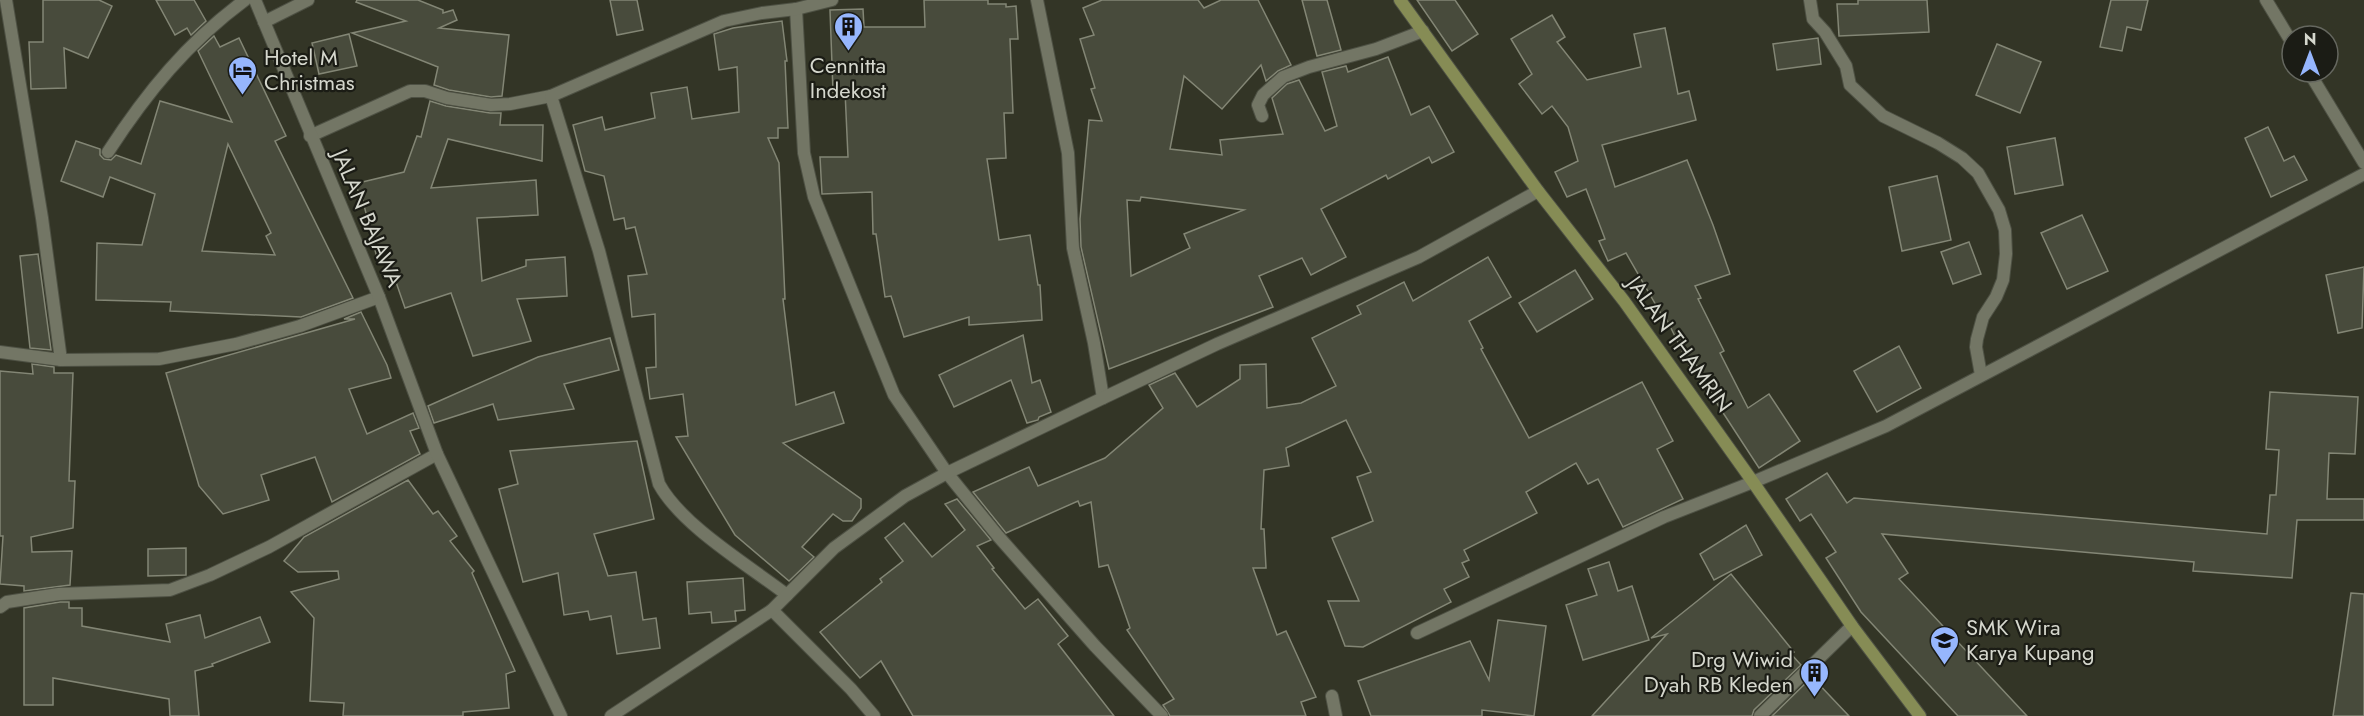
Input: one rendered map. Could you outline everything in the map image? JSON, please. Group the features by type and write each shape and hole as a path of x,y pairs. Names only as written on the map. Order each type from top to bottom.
{"main road":[{"name":"JALAN THAMRIN","path":"1400,0 1538,191 1624,301 1852,626 1920,716"}],"street":[{"path":"6,0 42,218 61,360"},
{"path":"108,152 135,110 186,49 245,0"},
{"name":"JALAN BAJAWA","path":"255,0 379,297 437,454 561,716"},
{"path":"264,22 309,0"},
{"path":"310,135 410,91 425,91 447,98 491,105 510,104 551,96 724,21 796,9 832,0"},
{"path":"1037,0 1068,153 1073,248 1094,343 1103,398"},
{"path":"1810,0 1814,19 1846,66 1850,85 1883,116 1938,143 1962,158 1978,172 1999,210 2005,230 2004,271 1996,297 1983,317 1977,339 1976,347 1981,375"},
{"path":"2266,0 2281,24"},
{"path":"796,9 804,153 814,197 894,395 946,473 998,536 1162,716"},
{"path":"1262,116 1258,105 1263,95 1283,77 1376,49 1423,31"},
{"path":"2316,84 2364,163"},
{"path":"551,96 599,251 659,483 665,495 689,521 787,595"},
{"path":"1417,633 1664,517 1886,426 2364,174"},
{"path":"611,716 772,610 834,548 905,496 946,473 1217,344 1419,256 1538,191"},
{"path":"0,352 61,360 159,359 194,353 300,326 379,297"},
{"path":"0,607 7,602 59,594 170,590 210,575 269,547 437,454"},
{"path":"772,610 851,689 874,716"},
{"path":"1760,716 1852,626"},
{"path":"1332,696 1336,716"}],"building":[{"path":"43,0 99,0 112,6 88,58 64,48 66,88 31,89 29,42 43,42"},
{"path":"156,0 194,0 206,21 191,35 187,28 175,35"},
{"path":"357,0 418,0 443,10 443,13 453,10 457,20 439,28 509,35 502,96 491,97 449,90 434,85 438,67 352,33 406,21 356,2"},
{"path":"610,0 637,0 643,30 617,35"},
{"path":"924,0 988,0 988,4 1016,6 1018,39 1010,39 1013,113 1004,113 1006,158 987,159 999,240 1030,235 1038,285 1040,285 1042,320 969,325 969,317 904,337 891,296 885,297 876,234 873,234 872,192 822,194 820,157 848,157 845,91 833,92 830,10 863,9 864,27 925,27"},
{"path":"1102,0 1198,0 1204,8 1221,0 1258,0 1291,65 1278,71 1266,81 1261,65 1222,109 1184,76 1170,149 1222,155 1220,140 1283,134 1272,98 1287,84 1299,80 1325,131 1337,126 1322,72 1346,66 1348,72 1388,57 1411,115 1429,106 1454,152 1432,163 1429,157 1388,179 1386,175 1321,209 1346,257 1311,275 1302,258 1259,276 1273,307 1109,369 1081,247 1080,219 1089,120 1102,121 1091,89 1095,88 1080,39 1094,35 1083,8","holes":["1141,197 1244,210 1184,234 1190,248 1131,276 1127,200 1140,201"]},
{"path":"1302,0 1327,0 1341,50 1317,56"},
{"path":"1417,0 1455,0 1478,34 1452,51"},
{"path":"1858,0 1927,0 1929,32 1839,36 1837,4 1858,4"},
{"path":"2111,0 2148,0 2141,30 2127,27 2122,51 2100,47"},
{"path":"1552,15 1565,37 1557,42 1587,80 1641,67 1634,34 1665,28 1678,94 1689,91 1696,120 1602,145 1615,187 1687,160 1730,274 1695,286 1701,298 1698,299 1724,351 1720,353 1748,408 1769,394 1800,441 1759,468 1718,405 1696,364 1690,367 1666,318 1664,319 1626,253 1608,261 1599,241 1605,239 1586,189 1567,197 1555,172 1578,161 1568,127 1552,106 1542,114 1519,84 1532,74 1511,39"},
{"path":"782,21 787,61 785,61 788,128 778,128 778,138 768,138 779,163 785,299 783,299 796,405 834,392 844,423 783,443 861,499 861,508 852,521 843,521 833,514 802,547 814,557 789,581 735,535 676,437 688,436 683,394 650,399 646,368 656,367 655,314 632,317 628,276 647,274 635,227 626,229 624,218 614,220 604,176 585,171 573,125 602,117 605,130 655,118 651,93 687,87 692,119 739,112 737,67 719,70 714,34 733,28"},
{"path":"349,34 357,66 319,74 312,43"},
{"path":"214,36 220,47 239,38 286,136 275,141 353,298 301,317 170,311 171,302 96,300 97,243 142,245 155,194 110,177 103,197 61,181 76,141 100,149 100,155 104,159 111,160 116,155 141,164 160,101 232,122 198,51","holes":["228,144 271,233 266,236 275,255 202,251"]},
{"path":"1818,38 1821,64 1777,70 1773,44"},
{"path":"1997,44 2041,62 2020,113 1976,95"},
{"path":"430,101 446,106 501,113 500,125 543,125 542,161 448,139 431,188 536,180 538,215 477,218 482,281 526,266 526,260 565,257 567,296 517,299 531,341 473,356 451,293 405,308 387,256 377,258 362,197 354,184 404,172 417,136 421,137"},
{"path":"2268,127 2284,161 2294,156 2307,180 2271,197 2245,138"},
{"path":"2055,138 2063,185 2015,194 2007,147"},
{"path":"1937,176 1951,240 1902,251 1889,187"},
{"path":"2082,215 2108,271 2067,289 2041,233"},
{"path":"1969,242 1981,274 1953,284 1941,252"},
{"path":"38,254 51,350 30,348 20,256"},
{"path":"1488,257 1511,297 1469,321 1483,348 1481,349 1529,438 1642,382 1673,441 1657,449 1683,499 1623,527 1598,479 1588,484 1576,463 1526,492 1537,513 1464,550 1469,560 1462,563 1469,577 1444,589 1451,602 1363,647 1345,646 1328,601 1359,601 1332,538 1373,521 1357,477 1371,472 1346,420 1286,448 1289,466 1264,470 1261,529 1264,529 1266,568 1253,568 1277,635 1286,631 1316,697 1301,702 1306,716 1170,716 1163,705 1174,699 1127,630 1130,628 1108,565 1099,567 1091,502 1080,506 1078,501 1006,533 973,492 1029,467 1038,486 1105,458 1163,408 1149,385 1175,373 1197,407 1240,379 1240,365 1266,364 1267,408 1301,403 1336,386 1312,338 1361,314 1357,306 1404,282 1413,301"},
{"path":"2364,267 2362,328 2338,333 2326,275"},
{"path":"1575,270 1593,299 1537,332 1519,303"},
{"path":"361,312 391,378 349,389 367,434 413,413 419,428 410,431 420,454 332,502 315,457 261,475 269,500 223,514 199,486 166,373 355,319 344,319"},
{"path":"1023,335 1032,383 1040,380 1051,412 1039,417 1038,420 1027,423 1011,380 954,407 939,375"},
{"path":"610,338 619,370 564,384 574,409 498,420 493,404 434,423 428,406 538,357"},
{"path":"1899,346 1921,388 1877,412 1854,371"},
{"path":"32,364 54,367 54,373 73,373 69,481 75,481 73,528 31,537 32,552 72,551 70,585 24,591 24,586 0,584 3,536 0,536 0,371 33,374"},
{"path":"2270,392 2358,397 2355,454 2329,453 2327,499 2364,499 2364,520 2297,520 2292,578 2193,571 2194,562 1882,534 1908,573 1899,579 2027,716 1958,716 1861,612 1826,558 1836,552 1811,514 1800,521 1786,499 1827,473 1847,503 1854,498 2267,534 2270,495 2276,495 2279,450 2266,449"},
{"path":"637,441 654,519 594,534 608,576 636,572 643,620 656,618 660,648 617,654 611,616 590,620 588,611 564,615 558,573 523,582 499,489 518,484 510,451"},
{"path":"408,480 433,514 438,511 457,536 450,541 474,571 472,573 515,671 506,674 509,708 463,712 463,716 343,716 344,703 310,701 314,618 291,592 339,579 338,571 298,572 284,561 304,537"},
{"path":"957,499 991,540 977,546 994,568 992,569 1025,609 1038,599 1068,636 1058,644 1114,716 913,716 881,661 860,678 820,632 882,582 880,579 903,561 885,538 904,523 932,557 965,530 945,504"},
{"path":"1746,525 1762,555 1714,580 1700,554"},
{"path":"186,548 186,575 148,576 148,549"},
{"path":"1609,562 1618,591 1632,586 1649,640 1583,660 1566,605 1597,595 1588,569"},
{"path":"1731,574 1794,652 1791,654 1801,665 1754,710 1752,716 1592,716 1667,634 1651,638"},
{"path":"743,578 745,610 735,611 736,621 712,623 711,612 689,614 687,582"},
{"path":"2351,593 2364,594 2364,716 2333,716"},
{"path":"69,602 69,608 82,608 82,626 170,642 166,624 200,615 205,638 260,617 270,642 212,664 213,666 195,671 199,716 170,716 169,699 53,678 53,705 24,705 24,608"},
{"path":"1498,620 1546,626 1534,716 1482,710 1482,716 1371,716 1358,681 1470,641 1489,680"},
{"name":"Drg Wiwid Dyah RB Kleden","path":"1812,677 1849,716 1772,716"}],"place":[{"name":"Cennitta Indekost","path":"848,52"},
{"name":"Hotel M Christmas","path":"243,96"},
{"name":"SMK Wira Karya Kupang","path":"1945,666"},
{"name":"Drg Wiwid Dyah RB Kleden","path":"1814,698"}]}
